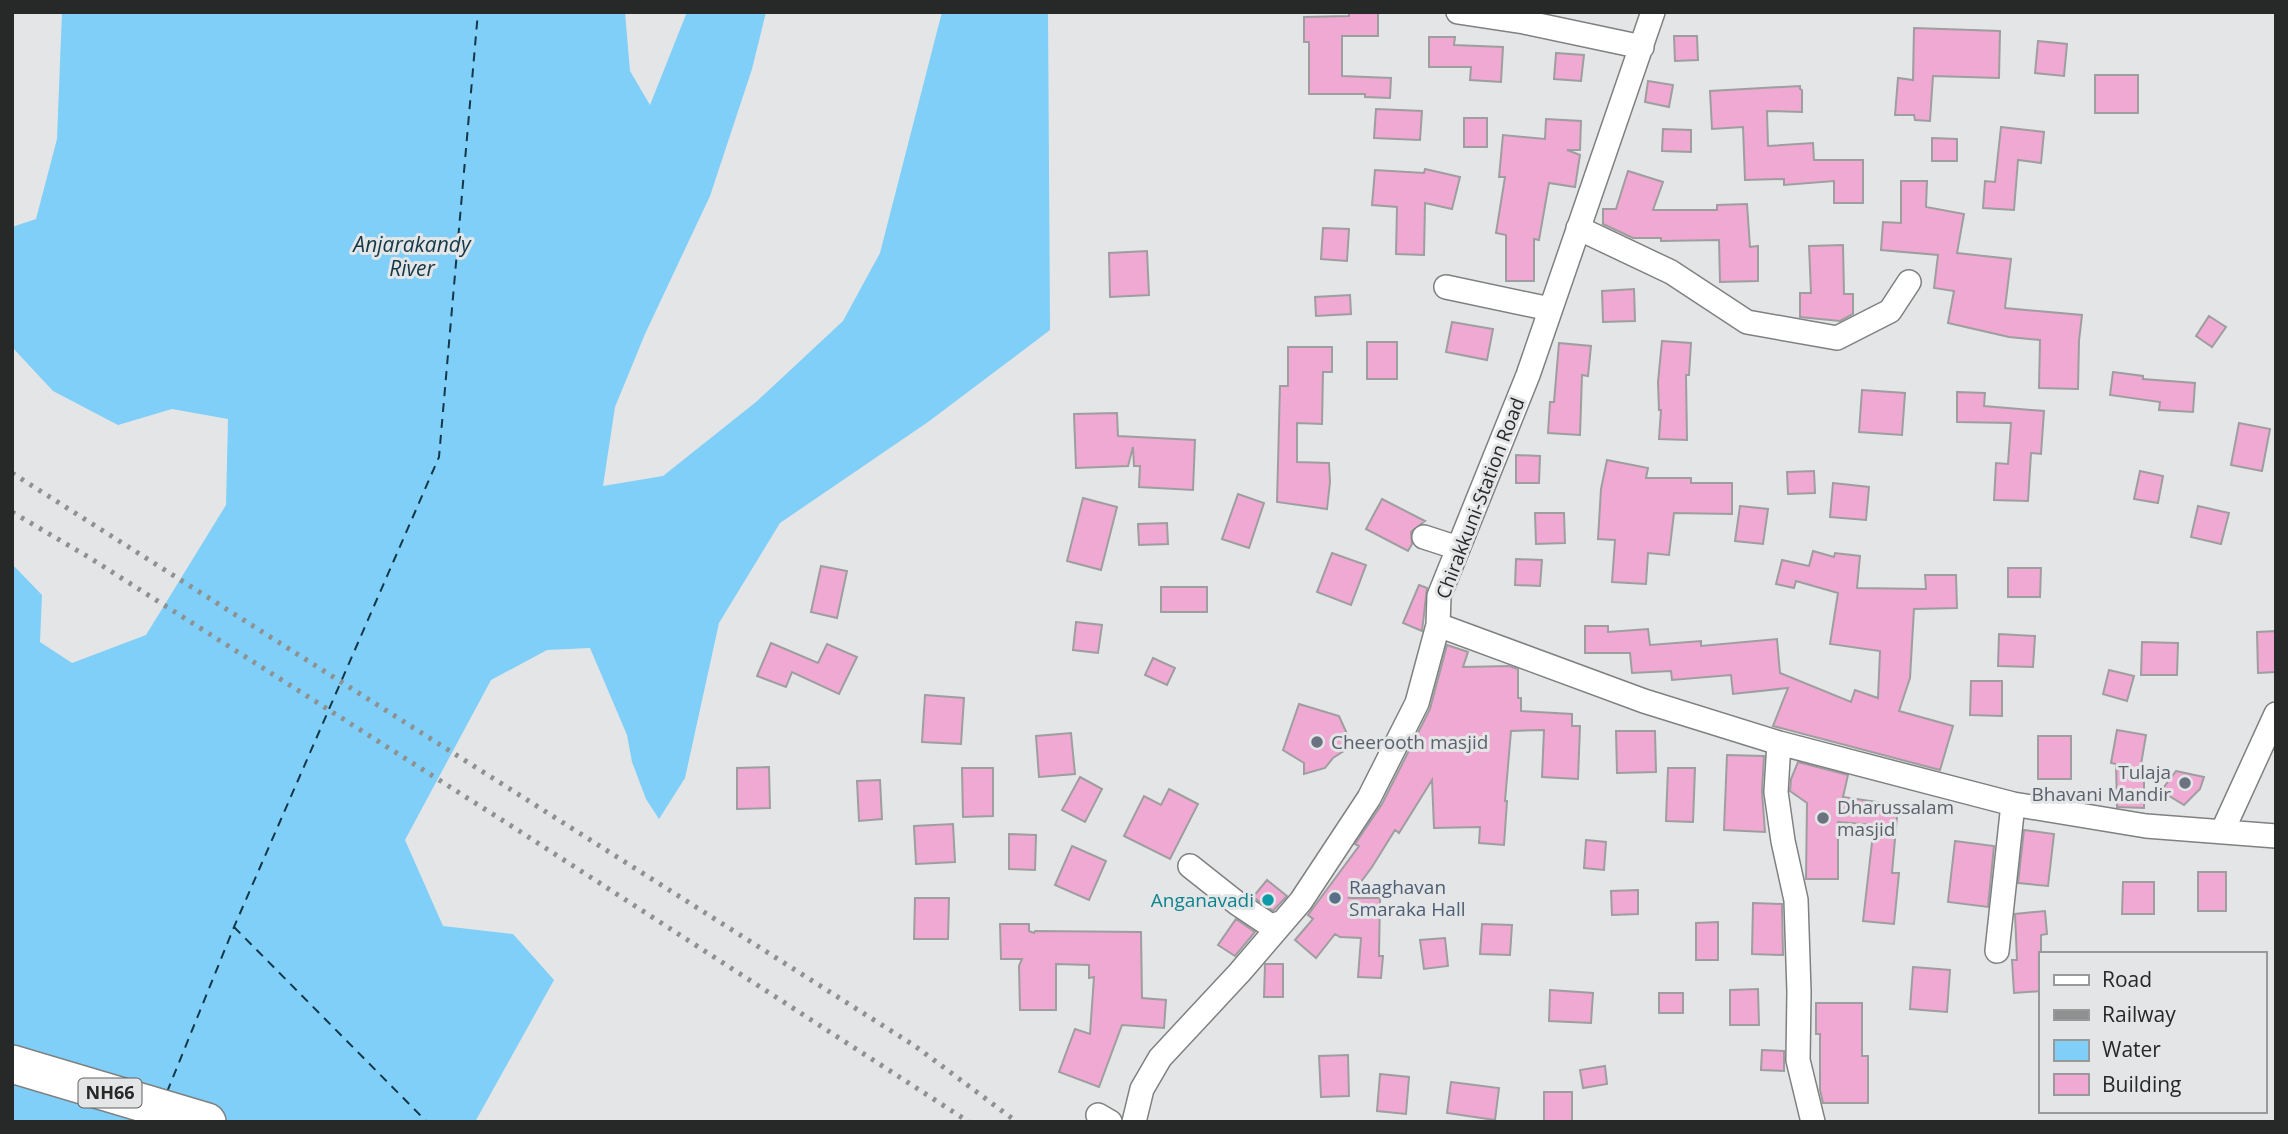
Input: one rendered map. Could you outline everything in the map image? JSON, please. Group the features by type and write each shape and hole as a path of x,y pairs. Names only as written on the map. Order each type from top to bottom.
{"main road":[{"name":"NH66","path":"12,1064 207,1122"}],"street":[{"path":"1458,12 1524,22 1642,47"},
{"name":"Chirakkuni-Station Road","path":"1133,1122 1142,1088 1160,1058 1301,901 1369,798 1417,703 1438,625 1439,596 1495,461 1578,228 1587,179 1642,47 1653,12"},
{"path":"1578,228 1671,272 1747,322 1837,338 1890,310 1909,282"},
{"path":"1446,287 1550,309"},
{"path":"1424,537 1458,548"},
{"path":"1438,625 1644,701 1779,743 2013,804 2146,826 2276,836"},
{"path":"2222,832 2276,714"},
{"path":"1779,743 1776,792 1796,900 1798,1060 1813,1122"},
{"path":"1997,951 2013,804"},
{"path":"1190,866 1271,926 1283,922"}],"water":[{"name":"Anjarakandy River","path":"62,12 625,12 630,71 650,105 687,12 766,12 752,69 710,196 645,334 615,407 603,486 663,476 756,402 843,321 880,253 942,12 1048,12 1050,330 928,422 780,523 719,623 685,778 659,819 646,799 632,762 627,735 590,648 547,650 491,680 405,840 443,926 513,934 554,980 475,1122 12,1122 12,564 42,595 40,642 72,663 146,635 226,505 228,419 172,409 118,425 53,391 12,347 12,227 36,219 57,139"}],"building":[{"path":"1349,12 1378,12 1378,36 1342,36 1342,76 1391,78 1390,98 1365,97 1365,94 1309,94 1309,42 1304,42 1304,17 1349,16"},
{"path":"1914,28 2000,31 1999,78 1933,76 1930,121 1915,120 1914,115 1895,115 1898,78 1913,80"},
{"path":"1674,36 1697,36 1698,60 1675,61"},
{"path":"1429,37 1455,37 1454,45 1503,47 1501,82 1470,80 1471,67 1429,67"},
{"path":"2038,41 2067,44 2064,76 2035,73"},
{"path":"1556,53 1584,55 1581,81 1554,79"},
{"path":"2095,75 2138,75 2138,113 2095,113"},
{"path":"1648,81 1673,85 1669,107 1645,102"},
{"path":"1800,86 1802,112 1767,111 1768,146 1813,143 1814,160 1863,160 1863,203 1834,203 1834,181 1784,185 1784,179 1745,180 1743,127 1712,129 1710,91"},
{"path":"1376,109 1422,111 1420,140 1374,138"},
{"path":"1464,118 1487,118 1487,147 1464,147"},
{"path":"1546,119 1581,121 1580,150 1567,150 1580,155 1575,187 1549,183 1539,240 1534,239 1534,281 1506,281 1506,235 1496,233 1505,177 1499,177 1503,135 1545,139"},
{"path":"2001,127 2044,132 2041,163 2018,160 2014,210 1983,208 1985,181 1995,182"},
{"path":"1663,129 1691,130 1691,152 1662,151"},
{"path":"1932,138 1957,139 1957,161 1932,161"},
{"path":"1425,169 1460,177 1452,209 1425,203 1424,255 1396,254 1397,207 1372,205 1375,170 1424,173"},
{"path":"1628,171 1663,182 1653,210 1717,210 1717,205 1747,204 1750,247 1758,246 1758,281 1720,282 1719,240 1661,241 1661,238 1633,238 1603,224 1603,209 1616,209"},
{"path":"1901,181 1927,181 1926,207 1964,214 1957,253 2011,259 2005,308 2082,315 2078,389 2039,388 2040,340 2009,337 1948,323 1954,291 1934,288 1938,255 1881,250 1883,222 1901,223"},
{"path":"1323,228 1349,229 1347,261 1321,259"},
{"path":"1843,245 1844,294 1853,294 1853,314 1840,321 1800,317 1800,293 1811,293 1809,246"},
{"path":"1147,251 1149,295 1110,297 1109,253"},
{"path":"1634,289 1635,321 1603,322 1602,291"},
{"path":"1350,295 1351,314 1316,316 1315,297"},
{"path":"2209,316 2226,327 2212,347 2196,336"},
{"path":"1452,322 1493,329 1487,360 1446,352"},
{"path":"1662,341 1691,343 1689,375 1686,375 1687,440 1659,439 1661,410 1658,382"},
{"path":"1367,342 1397,342 1397,379 1367,379"},
{"path":"1559,343 1591,346 1588,376 1582,375 1580,435 1548,433 1550,402 1554,402"},
{"path":"1288,347 1332,347 1332,372 1323,372 1322,424 1297,423 1297,462 1329,463 1327,509 1277,502 1280,386 1288,386"},
{"path":"2113,372 2143,376 2143,379 2195,383 2193,412 2159,410 2160,402 2110,395"},
{"path":"1862,390 1905,393 1902,435 1859,432"},
{"path":"1957,392 1985,393 1984,406 2044,411 2041,454 2031,453 2028,501 1994,500 1996,463 2008,464 2011,423 1957,422"},
{"path":"1117,413 1118,436 1195,440 1193,490 1139,487 1140,466 1134,466 1133,447 1128,466 1076,468 1074,414"},
{"path":"2239,423 2270,429 2262,471 2231,465"},
{"path":"1516,455 1540,456 1539,483 1516,483"},
{"path":"1607,460 1648,468 1646,478 1691,478 1691,483 1732,483 1732,514 1674,513 1669,555 1648,553 1646,584 1612,582 1615,540 1598,539 1601,489"},
{"path":"1814,471 1815,493 1788,494 1787,472"},
{"path":"2140,471 2163,476 2158,503 2134,499"},
{"path":"1833,483 1869,487 1866,520 1830,517"},
{"path":"1238,494 1264,503 1249,548 1222,539"},
{"path":"1083,498 1117,507 1101,570 1067,561"},
{"path":"1382,499 1425,521 1411,532 1412,544 1408,551 1366,529"},
{"path":"1740,506 1768,509 1763,544 1735,541"},
{"path":"2198,506 2229,513 2221,544 2191,537"},
{"path":"1535,513 1564,513 1565,543 1536,544"},
{"path":"1167,523 1168,544 1139,545 1138,524"},
{"path":"1813,551 1834,557 1835,553 1860,556 1857,588 1926,589 1925,575 1956,575 1957,608 1914,609 1910,678 1899,711 1953,726 1940,770 1773,726 1788,688 1733,694 1731,675 1672,680 1671,671 1632,673 1630,653 1585,653 1585,626 1608,626 1608,632 1648,629 1650,645 1701,641 1701,646 1777,639 1780,673 1851,702 1855,690 1878,698 1880,651 1830,644 1838,593 1796,581 1794,588 1776,584 1782,560 1809,566"},
{"path":"1332,553 1366,565 1351,605 1317,592"},
{"path":"1516,559 1542,560 1540,586 1515,585"},
{"path":"821,566 847,571 837,618 811,612"},
{"path":"2008,568 2041,568 2040,597 2008,597"},
{"path":"1419,585 1427,588 1422,631 1403,623"},
{"path":"1161,587 1207,587 1207,612 1161,612"},
{"path":"1076,622 1102,625 1098,653 1073,650"},
{"path":"2276,631 2276,672 2258,673 2257,632"},
{"path":"1999,634 2035,636 2033,667 1998,666"},
{"path":"2142,642 2178,643 2177,675 2141,675"},
{"path":"771,643 818,663 827,644 857,657 839,694 792,672 786,687 757,676"},
{"path":"1447,645 1468,652 1463,667 1509,666 1518,669 1521,711 1572,714 1572,726 1580,726 1578,779 1542,777 1544,730 1511,731 1504,845 1479,843 1480,827 1434,828 1432,780 1399,833 1395,830 1349,898 1380,898 1379,956 1383,956 1381,978 1358,977 1361,938 1340,937 1335,934 1316,958 1295,940 1313,919 1308,915 1359,846 1355,844 1382,804 1430,709"},
{"path":"1153,658 1175,668 1167,685 1145,675"},
{"path":"2109,670 2134,676 2127,701 2103,694"},
{"path":"1971,681 2002,681 2002,716 1970,715"},
{"path":"925,695 964,698 961,744 922,742"},
{"name":"Cheerooth masjid","path":"1299,704 1339,716 1348,736 1347,749 1333,758 1325,768 1304,774 1304,763 1283,750"},
{"path":"2117,730 2146,735 2139,776 2144,776 2144,808 2117,807 2116,764 2111,763"},
{"path":"1616,731 1655,731 1656,772 1617,773"},
{"path":"1071,733 1075,774 1039,777 1036,736"},
{"path":"2038,736 2071,736 2071,779 2038,779"},
{"path":"1727,755 1764,756 1762,791 1765,832 1724,830"},
{"path":"1798,762 1848,775 1843,797 1898,805 1892,873 1899,873 1894,924 1863,921 1874,825 1838,822 1838,879 1806,879 1807,803 1790,791 1791,779"},
{"path":"769,767 770,808 737,809 737,768"},
{"path":"962,768 993,768 993,816 963,817"},
{"path":"1668,768 1695,768 1693,822 1666,821"},
{"name":"Tulaja Bhavani Mandir","path":"2176,771 2204,777 2200,789 2184,805 2161,791"},
{"path":"1080,777 1102,789 1085,822 1062,810"},
{"path":"880,780 882,819 859,821 857,781"},
{"path":"1169,789 1198,804 1170,859 1124,836 1144,796 1161,805"},
{"path":"953,824 955,862 916,864 914,826"},
{"path":"2024,830 2054,834 2048,886 2018,883"},
{"path":"1009,834 1036,835 1035,870 1009,869"},
{"path":"1586,840 1606,842 1604,870 1584,868"},
{"path":"1955,841 1994,846 1988,907 1948,902"},
{"path":"1072,846 1106,861 1089,900 1055,885"},
{"path":"2198,872 2226,872 2226,911 2198,911"},
{"name":"Anganavadi","path":"1267,880 1287,896 1273,911 1253,897"},
{"path":"2123,882 2154,882 2154,914 2122,914"},
{"path":"1638,890 1638,914 1612,915 1611,891"},
{"path":"915,898 949,898 948,939 914,939"},
{"path":"1753,903 1782,904 1783,955 1752,954"},
{"path":"2045,911 2047,934 2041,935 2039,991 2014,993 2012,960 2017,960 2015,914"},
{"path":"1236,919 1255,932 1235,956 1218,945"},
{"path":"1718,922 1718,960 1696,960 1696,923"},
{"path":"1000,924 1029,924 1029,931 1034,933 1141,932 1142,998 1166,1000 1164,1028 1122,1025 1099,1087 1059,1072 1075,1029 1090,1034 1094,977 1089,978 1089,965 1056,964 1056,1010 1020,1010 1019,966 1022,959 1001,959"},
{"path":"1482,924 1512,925 1510,955 1480,954"},
{"path":"1445,938 1448,966 1424,969 1420,940"},
{"path":"1265,964 1283,964 1283,997 1264,997"},
{"path":"1913,967 1950,970 1947,1012 1910,1009"},
{"path":"1758,989 1759,1025 1730,1025 1730,990"},
{"path":"1550,990 1593,993 1591,1023 1549,1021"},
{"path":"1659,993 1683,993 1683,1013 1659,1013"},
{"path":"1816,1003 1862,1003 1862,1056 1868,1056 1868,1103 1823,1103 1820,1090 1820,1034 1816,1034"},
{"path":"1762,1050 1784,1051 1784,1071 1761,1070"},
{"path":"1348,1055 1349,1096 1321,1097 1319,1056"},
{"path":"1605,1066 1607,1084 1583,1088 1580,1070"},
{"path":"1380,1074 1409,1077 1406,1114 1377,1111"},
{"path":"1451,1082 1499,1088 1495,1120 1447,1113"},
{"path":"1544,1092 1572,1092 1572,1122 1544,1122"}],"ferry route":[{"path":"167,1092 234,927 439,457 478,12"},
{"path":"234,927 427,1122"}],"railway":[{"path":"12,473 915,1046 1017,1122"},
{"path":"12,512 90,558 513,827 969,1122"}],"place":[{"name":"Cheerooth masjid","path":"1317,742"},
{"name":"Tulaja Bhavani Mandir","path":"2185,783"},
{"name":"Dharussalam masjid","path":"1823,818"},
{"name":"Raaghavan Smaraka Hall","path":"1335,898"},
{"name":"Anganavadi","path":"1268,900"}]}
